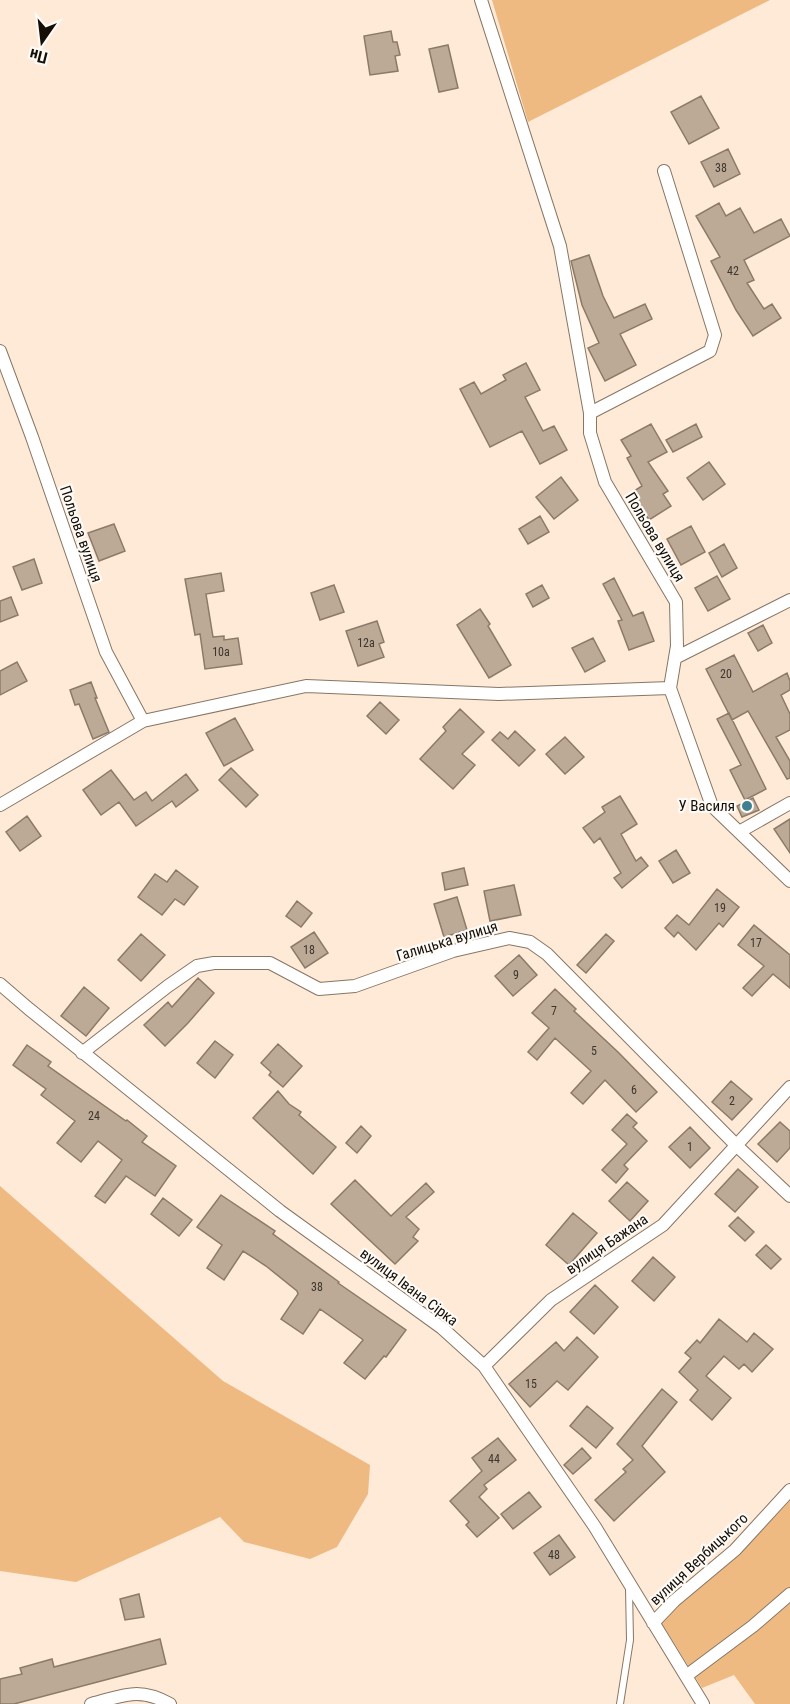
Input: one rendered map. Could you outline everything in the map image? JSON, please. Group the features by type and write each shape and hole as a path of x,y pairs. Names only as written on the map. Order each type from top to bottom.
{"street":[{"name":"Польова вулиця","path":"481,0 560,246 590,413 590,433 605,482 676,602 677,646 670,688"},
{"path":"590,413 710,351 715,335 664,171"},
{"name":"Польова вулиця","path":"0,351 106,652 143,721"},
{"path":"675,658 790,600"},
{"path":"0,805 143,721 306,686 500,694 670,688 712,806 790,881"},
{"path":"739,832 790,803"},
{"name":"Галицька вулиця","path":"82,1053 197,966 214,963 270,963 319,989 336,989 355,986 453,951 509,938 530,942 547,954 790,1197"},
{"name":"вулиця Івана Сірка","path":"0,984 82,1053 280,1211 442,1328 484,1366 595,1527 703,1704"},
{"name":"вулиця Бажана","path":"484,1366 551,1300 663,1226 790,1087"},
{"name":"вулиця Вербицького","path":"653,1623 674,1601 735,1550 790,1490"},
{"path":"686,1676 753,1626 790,1594"},
{"path":"91,1704 137,1692 159,1698 170,1704"}],"lane":[{"path":"620,1704 630,1640 629,1583"}],"shaded area":[{"path":"492,0 770,0 528,122"},
{"path":"0,1186 223,1381 370,1465 368,1494 337,1547 310,1559 244,1542 220,1517 76,1582 0,1571"},
{"path":"790,1486 790,1704 755,1704 734,1675 702,1688 661,1622"}],"building":[{"path":"391,31 393,42 397,42 400,55 395,56 398,71 370,75 364,36"},
{"path":"448,45 458,88 439,92 429,49"},
{"path":"701,96 719,128 689,144 671,112"},
{"path":"728,149 740,174 714,187 701,162"},
{"path":"719,203 726,216 740,208 754,233 781,219 790,236 744,260 754,280 747,283 764,309 772,304 781,318 753,336 736,310 711,261 720,257 696,216"},
{"path":"589,255 603,296 614,318 645,304 652,319 620,334 636,365 605,381 588,348 599,343 582,305 571,261"},
{"path":"526,363 540,390 525,397 543,431 554,426 567,450 540,464 522,431 490,447 460,389 474,382 481,394 506,380 503,375"},
{"path":"651,424 667,452 648,462 668,491 663,494 671,506 649,520 631,493 642,486 627,458 631,456 621,440"},
{"path":"696,424 702,437 673,452 666,440"},
{"path":"709,462 725,484 703,500 687,478"},
{"path":"561,477 578,500 554,519 536,497"},
{"path":"540,516 549,532 528,544 519,529"},
{"path":"114,524 125,551 99,561 88,533"},
{"path":"691,526 705,552 681,565 667,539"},
{"path":"724,544 737,568 722,577 709,553"},
{"path":"34,559 42,583 22,590 13,567"},
{"path":"221,573 224,591 206,594 213,637 224,636 224,640 238,638 242,664 205,669 200,634 195,635 185,579"},
{"path":"717,576 730,599 708,611 695,588"},
{"path":"614,578 633,616 643,612 654,641 629,650 618,621 622,620 603,584"},
{"path":"334,585 344,612 320,620 311,593"},
{"path":"542,585 549,598 533,607 526,594"},
{"path":"11,597 18,615 0,622 0,601"},
{"path":"480,609 511,665 489,678 457,625"},
{"path":"377,621 384,642 379,644 384,657 358,666 346,631"},
{"path":"763,625 772,643 758,651 748,633"},
{"path":"593,638 605,661 585,672 572,648"},
{"path":"734,655 753,692 787,673 790,690 781,695 790,714 790,730 776,737 790,761 790,778 787,779 748,711 732,720 706,669"},
{"path":"17,662 27,681 0,695 0,671"},
{"path":"91,682 109,732 93,739 79,704 75,705 70,690"},
{"path":"380,702 399,720 386,734 367,716"},
{"path":"460,709 484,732 462,754 475,765 453,789 420,759 446,731 443,727"},
{"path":"729,713 766,789 745,800 730,770 741,765 717,719"},
{"path":"235,718 253,750 224,766 206,733"},
{"path":"515,731 535,750 519,766 492,740 500,732 508,739"},
{"path":"565,737 584,757 565,774 546,754"},
{"path":"231,768 258,795 246,807 219,780"},
{"path":"111,770 134,800 146,792 152,801 186,774 198,790 176,807 172,801 136,826 119,802 101,815 83,790"},
{"path":"620,796 637,824 621,834 636,861 641,857 648,866 622,888 614,878 621,873 600,838 594,843 583,828 605,812 602,807"},
{"path":"753,798 759,810 742,817 737,806"},
{"path":"27,816 41,836 20,851 6,832"},
{"path":"790,819 790,853 774,829"},
{"path":"676,850 690,873 673,883 659,861"},
{"path":"464,868 468,885 445,890 442,873"},
{"path":"176,870 198,887 184,905 175,899 162,915 138,897 155,874 167,882"},
{"path":"514,885 521,915 490,921 484,891"},
{"path":"717,889 739,907 723,927 719,923 696,950 678,932 674,937 665,928 677,915 689,925"},
{"path":"457,897 467,930 444,937 434,904"},
{"path":"297,901 312,913 301,927 286,916"},
{"path":"754,925 790,955 790,988 773,974 752,996 743,988 764,966 738,945"},
{"path":"314,932 328,953 305,968 291,947"},
{"path":"141,934 165,955 141,981 118,960"},
{"path":"606,934 614,941 586,973 577,965"},
{"path":"519,955 537,975 513,996 495,976"},
{"path":"198,978 214,993 165,1046 144,1025 168,1002 172,1007"},
{"path":"84,987 109,1008 86,1036 61,1016"},
{"path":"555,989 576,1009 574,1011 657,1092 636,1112 605,1080 583,1104 571,1093 591,1071 555,1038 537,1060 528,1052 549,1028 532,1013"},
{"path":"215,1041 233,1055 215,1078 197,1063"},
{"path":"278,1044 302,1066 283,1087 269,1075 271,1072 261,1063"},
{"path":"27,1045 51,1062 48,1066 147,1136 142,1142 176,1166 155,1196 126,1176 105,1203 95,1196 122,1160 98,1141 81,1162 57,1143 75,1121 41,1095 46,1089 13,1065"},
{"path":"731,1081 752,1099 732,1120 712,1102"},
{"path":"278,1091 289,1104 301,1112 299,1115 336,1147 313,1174 253,1118"},
{"path":"627,1114 637,1123 633,1127 647,1141 624,1165 628,1169 616,1183 602,1170 627,1144 612,1130"},
{"path":"780,1122 790,1131 790,1148 777,1162 758,1144"},
{"path":"361,1126 371,1136 357,1153 346,1143"},
{"path":"690,1127 710,1148 690,1168 669,1147"},
{"path":"738,1169 758,1187 735,1212 715,1194"},
{"path":"355,1180 391,1216 426,1183 434,1192 406,1217 419,1229 413,1237 418,1241 395,1264 331,1204"},
{"path":"627,1182 648,1201 630,1221 609,1201"},
{"path":"221,1195 275,1231 273,1234 406,1330 386,1357 384,1356 365,1379 344,1363 363,1340 320,1309 303,1334 281,1319 298,1294 266,1266 243,1251 224,1280 207,1268 222,1245 197,1227"},
{"path":"163,1198 192,1220 179,1236 151,1214"},
{"path":"573,1213 597,1233 569,1265 546,1245"},
{"path":"738,1217 754,1232 745,1241 729,1226"},
{"path":"766,1245 781,1259 771,1269 756,1255"},
{"path":"653,1257 675,1277 654,1301 632,1281"},
{"path":"595,1285 618,1307 594,1334 570,1312"},
{"path":"719,1319 747,1342 754,1333 773,1349 752,1372 744,1364 739,1369 724,1356 706,1376 731,1398 712,1420 690,1400 698,1390 679,1372 691,1358 685,1353 697,1340 700,1343"},
{"path":"577,1337 598,1357 568,1390 557,1381 530,1407 509,1384 556,1342 564,1351"},
{"path":"662,1389 677,1402 642,1446 665,1472 614,1521 595,1500 626,1472 623,1469 633,1460 617,1444"},
{"path":"587,1406 613,1428 596,1448 570,1426"},
{"path":"498,1438 516,1460 484,1485 487,1489 479,1497 499,1518 477,1537 466,1525 469,1522 450,1501 482,1471 472,1458"},
{"path":"582,1448 591,1458 573,1474 564,1465"},
{"path":"529,1492 541,1507 513,1529 501,1514"},
{"path":"559,1535 575,1557 550,1575 534,1553"},
{"path":"139,1594 144,1617 125,1620 120,1599"},
{"path":"160,1639 166,1664 14,1704 0,1704 0,1679 22,1674 20,1668 52,1659 54,1667"}],"place":[{"name":"У Василя","path":"747,806"}]}
